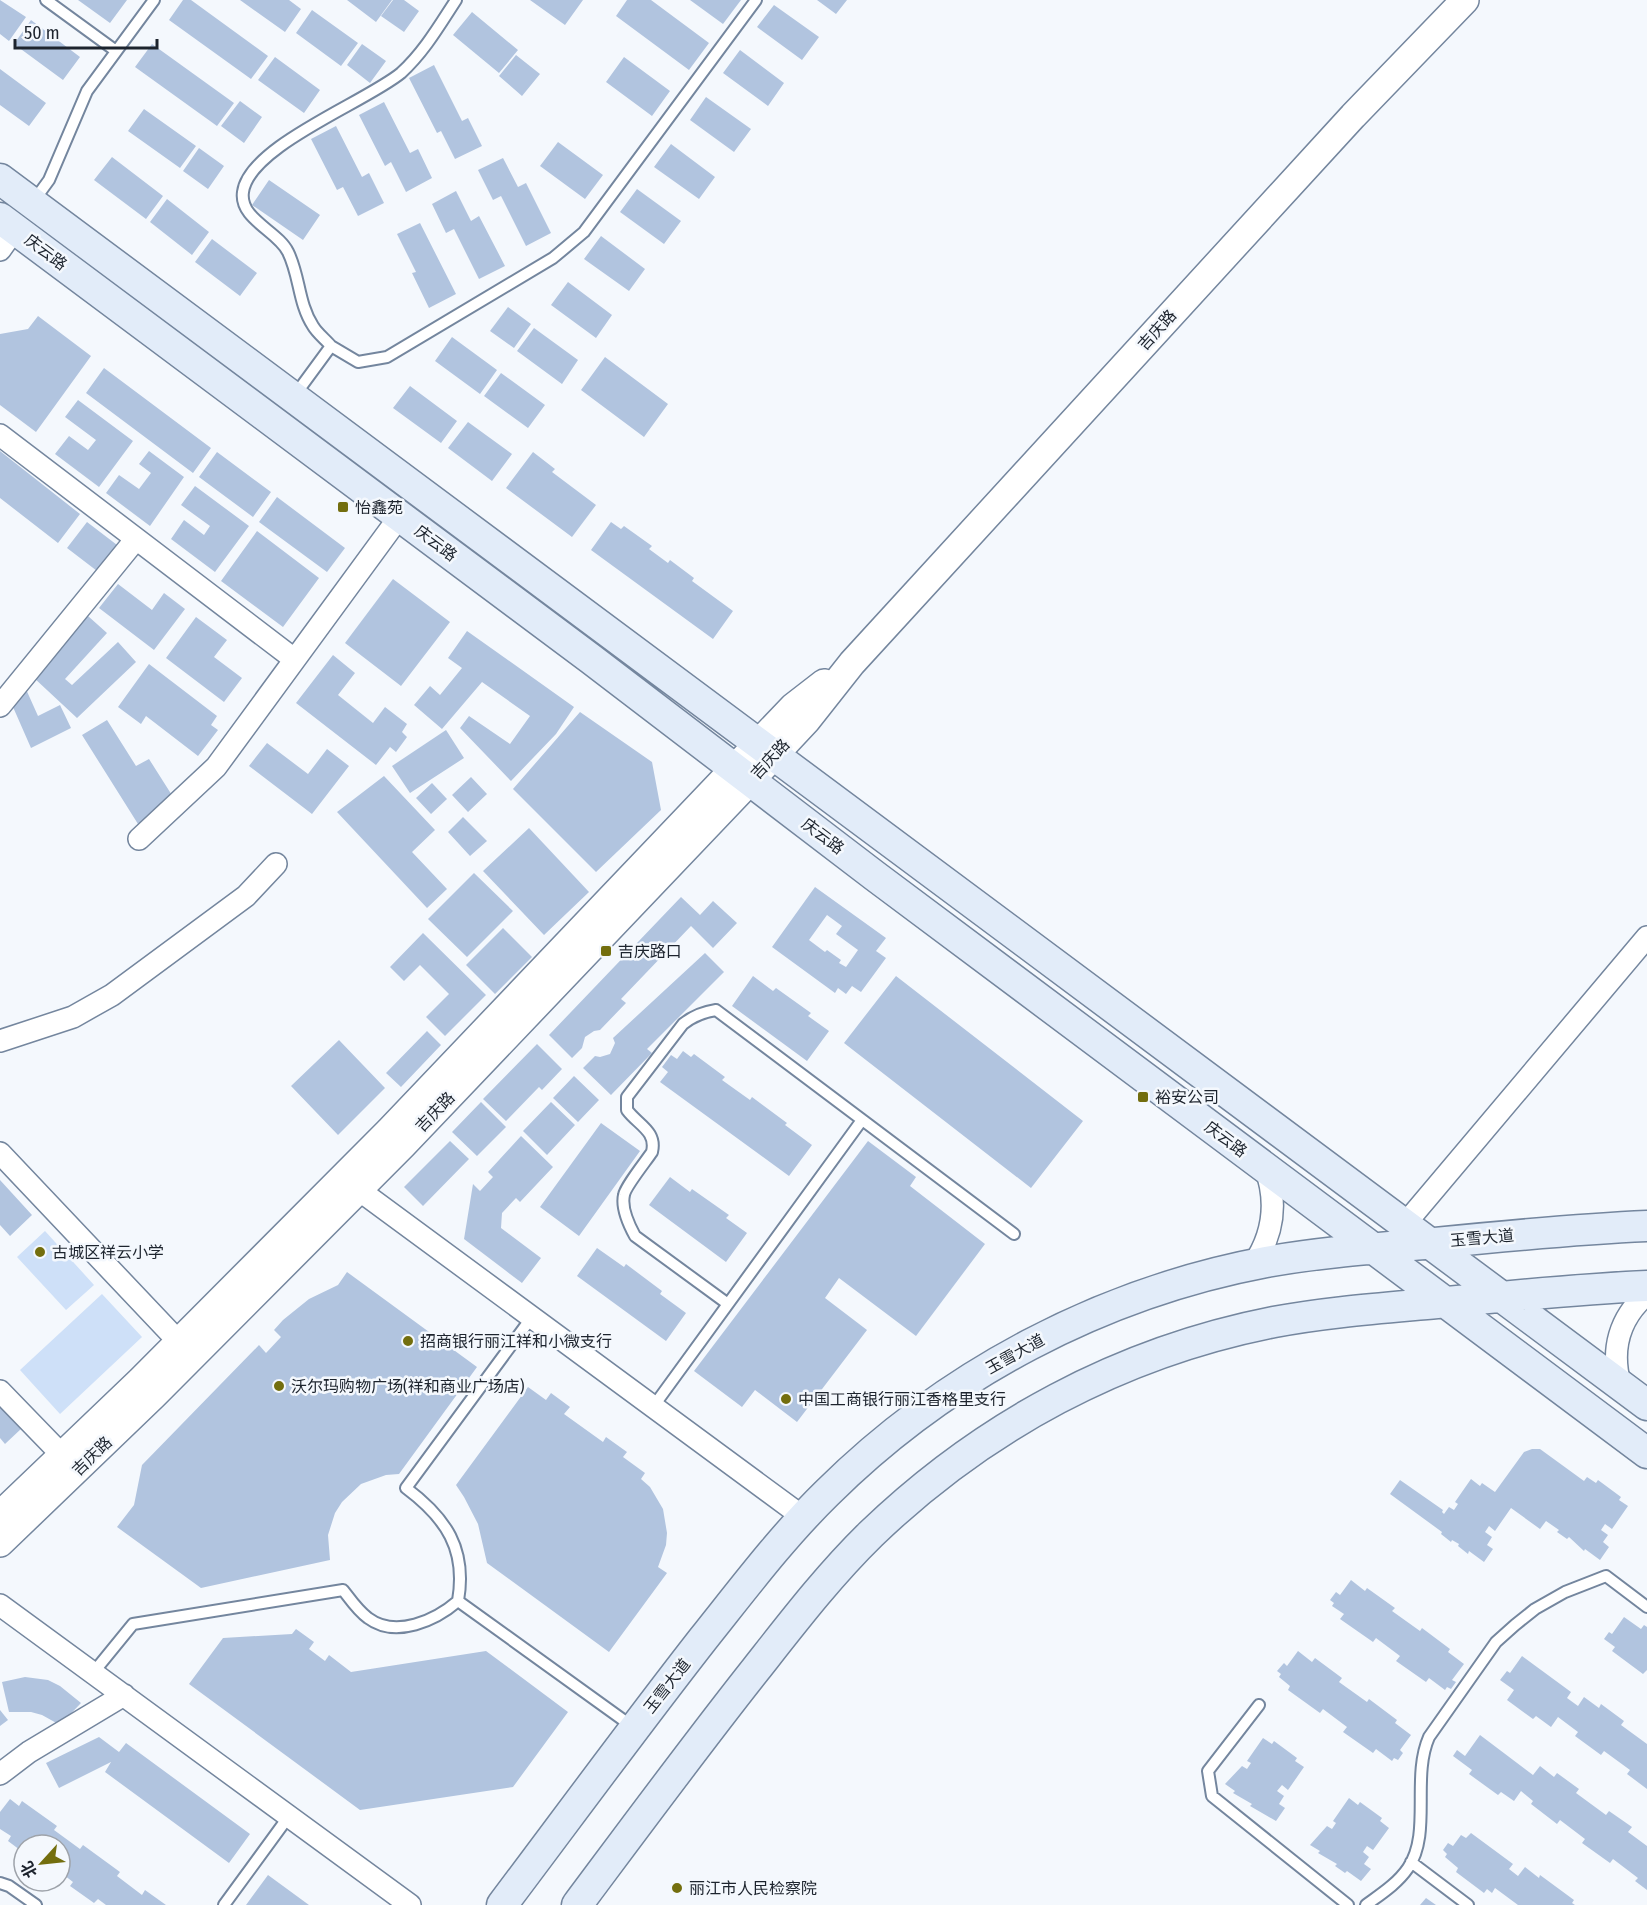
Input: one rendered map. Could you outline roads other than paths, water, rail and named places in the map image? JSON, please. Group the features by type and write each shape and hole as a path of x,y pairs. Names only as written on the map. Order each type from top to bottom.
{"main road":[{"name":"庆云路","path":"0,179 1647,1404"},
{"name":"庆云路","path":"5,232 400,516 875,876 1647,1453"},
{"name":"玉雪大道","path":"502,1905 771,1553 803,1517 858,1464 922,1412 956,1388 1032,1343 1074,1322 1150,1292 1253,1265 1310,1255 1431,1243 1647,1226"},
{"path":"577,1905 703,1737 830,1578 897,1509 927,1484 989,1438 1050,1402 1139,1360 1201,1340 1275,1322 1318,1315 1502,1296 1647,1286"}],"street":[{"name":"吉庆路","path":"0,1515 179,1342 767,749 807,720 852,663 1353,116 1464,0"},
{"path":"0,435 294,659"},
{"path":"139,839 216,767 400,516"},
{"path":"0,706 136,539"},
{"name":"吉庆路","path":"0,1543 162,1387 359,1190 742,775"},
{"path":"0,1041 73,1017 112,995 246,896 276,864"},
{"path":"1405,1224 1647,937"},
{"path":"0,1153 179,1342"},
{"path":"1253,1265 1261,1253 1272,1225 1273,1195 1265,1167"},
{"path":"359,1190 803,1517"},
{"path":"1620,1384 1615,1359 1619,1334 1631,1310 1647,1294"},
{"path":"0,1391 63,1456"},
{"path":"0,1605 410,1905"},
{"path":"0,1774 29,1752 124,1695"}],"lane":[{"path":"46,0 117,51"},
{"path":"32,203 49,180 87,91 154,0"},
{"path":"456,0 428,44 400,73 389,82 278,147 256,169 243,193 251,216 280,240 288,251 296,271 302,302 314,328 331,346 358,362 387,357 553,258 574,242 584,232 756,0"},
{"path":"293,397 331,346"},
{"path":"728,1304 635,1236 624,1206 624,1195 652,1152 654,1144 648,1131 627,1110 627,1097 683,1024 698,1014 716,1010 1014,1234"},
{"path":"653,1407 862,1120"},
{"path":"93,1673 133,1624 343,1590 368,1618 386,1626 398,1626 421,1623 435,1618 458,1601 461,1570 453,1541 438,1516 406,1488 532,1317"},
{"path":"1366,1905 1395,1883 1411,1863 1418,1841 1421,1762 1424,1749 1429,1737 1496,1642 1535,1609 1564,1592 1606,1576 1647,1607"},
{"path":"458,1601 635,1728"},
{"path":"1259,1705 1208,1771 1212,1796 1348,1905"},
{"path":"224,1905 289,1816"},
{"path":"1411,1863 1468,1905"},
{"path":"0,1883 9,1886 36,1905"}],"place":[{"name":"怡鑫苑","path":"343,507"},
{"name":"吉庆路口","path":"606,951"},
{"name":"裕安公司","path":"1143,1097"},
{"name":"古城区祥云小学","path":"40,1252"},
{"name":"招商银行丽江祥和小微支行","path":"408,1341"},
{"name":"沃尔玛购物广场(祥和商业广场店)","path":"279,1386"},
{"name":"中国工商银行丽江香格里支行","path":"786,1399"},
{"name":"丽江市人民检察院","path":"677,1888"}]}
